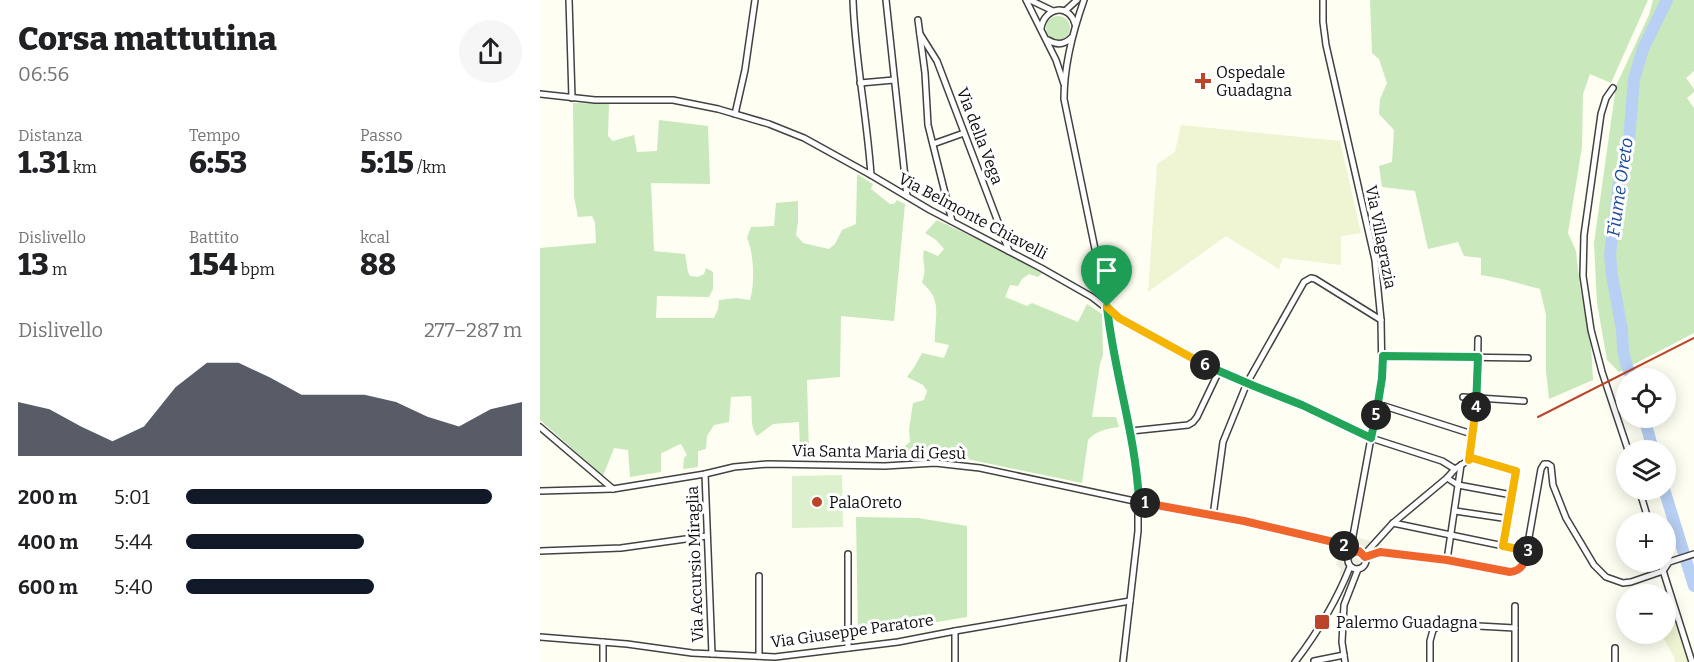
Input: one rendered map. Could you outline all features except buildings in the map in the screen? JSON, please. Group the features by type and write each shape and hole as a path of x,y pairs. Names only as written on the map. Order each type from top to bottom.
{"street":[{"path":"569,0 572,98"},
{"path":"735,114 746,70 755,0"},
{"path":"853,0 871,175"},
{"path":"886,0 907,196"},
{"path":"1028,0 1053,11 1065,11 1077,0"},
{"path":"1028,0 1056,60 1064,85 1066,110 1131,431 1139,502 1124,662"},
{"path":"1064,85 1072,38 1083,0"},
{"name":"Via Villagrazia","path":"1323,0 1326,45 1375,260 1383,356 1378,404 1352,552"},
{"path":"1041,29 1043,20 1053,11"},
{"path":"1065,11 1073,19 1075,26"},
{"path":"918,20 925,73 928,125 952,221"},
{"name":"Via della Vega","path":"920,34 937,61 1009,251"},
{"path":"1046,40 1054,44 1061,44 1072,38"},
{"path":"860,82 894,80"},
{"path":"1613,88 1600,114 1584,235 1583,276 1591,330 1625,440"},
{"name":"Via Belmonte Chiavelli","path":"540,94 595,100 673,100 718,109 770,124 804,138 1082,291 1107,307 1119,318 1219,371 1302,405 1371,438 1458,467"},
{"path":"933,144 964,133"},
{"path":"1213,516 1222,442 1247,383 1304,282 1311,278 1315,279 1381,320"},
{"path":"1470,459 1477,397 1478,339"},
{"path":"1383,356 1528,358"},
{"path":"1131,431 1188,425 1193,422 1219,371"},
{"path":"1463,397 1524,401"},
{"path":"1378,404 1472,434"},
{"path":"540,427 613,489"},
{"path":"1345,662 1342,642 1344,605 1358,569 1365,563 1365,556 1392,523 1470,459 1516,471 1503,546"},
{"name":"Via Santa Maria di Gesù","path":"540,491 613,489 768,464 885,466 935,464 980,468 1139,502 1244,521 1342,544 1352,552"},
{"path":"1365,556 1380,552 1447,560 1510,572 1516,571 1522,567 1528,551 1542,469 1544,464 1548,464 1551,466 1553,485 1566,518 1594,566 1601,573 1615,582 1623,583 1660,572"},
{"path":"1447,560 1455,511 1458,467"},
{"name":"Via Accursio Miraglia","path":"705,474 712,654"},
{"path":"1447,478 1458,485 1512,495"},
{"path":"1455,511 1509,519"},
{"path":"1392,523 1528,551"},
{"path":"540,551 621,548 707,536"},
{"path":"1295,662 1320,628 1341,589 1350,567 1348,558 1352,552 1359,551 1365,556"},
{"path":"848,554 848,648"},
{"path":"1676,560 1694,554"},
{"path":"1350,567 1358,569"},
{"path":"1663,572 1692,662"},
{"path":"759,576 759,657"},
{"name":"Via Giuseppe Paratore","path":"540,638 627,644 659,650 775,660 898,642 955,630 1130,601"},
{"path":"1515,606 1515,662"},
{"path":"1430,662 1430,641 1433,630 1441,624 1515,628"},
{"path":"955,630 955,662"},
{"path":"603,642 603,662"},
{"path":"1614,662 1615,648"},
{"path":"1314,661 1344,655"}],"green space":[{"path":"1370,0 1648,0 1611,83 1590,74 1583,94 1582,147 1568,233 1576,251 1591,345 1593,380 1549,399 1546,371 1546,315 1540,289 1481,275 1481,258 1464,256 1458,242 1428,249 1415,191 1382,187 1379,166 1392,162 1394,130 1379,114 1380,99 1387,83 1379,59 1372,53"},
{"path":"1653,0 1694,0 1694,71 1686,78 1694,89 1694,92 1687,98 1694,108 1694,333 1627,368 1616,369 1607,360 1597,303 1594,243 1616,86 1649,15"},
{"path":"1058,16 1067,19 1070,28 1067,37 1058,40 1049,37 1046,28 1049,19"},
{"path":"573,103 609,104 608,136 613,141 634,135 637,152 657,151 659,120 708,126 710,184 651,183 654,251 685,254 690,276 698,277 704,274 706,268 713,272 713,289 709,297 657,296 656,318 714,318 719,300 736,298 750,300 753,269 747,238 751,227 774,226 776,203 798,201 796,235 803,243 829,249 835,244 842,230 856,224 857,174 873,184 871,189 890,204 894,204 897,200 905,204 894,321 841,316 840,377 807,380 809,452 800,452 799,422 773,424 757,436 752,422 751,396 731,397 729,422 714,425 707,436 706,449 698,451 698,467 683,469 684,458 687,455 681,444 661,453 661,472 630,477 628,450 614,448 603,476 540,420 540,248 596,243 595,223 592,216 578,217 574,197"},
{"path":"1181,125 1340,141 1361,233 1341,236 1341,265 1283,258 1279,269 1226,236 1148,292 1157,164 1175,152"},
{"path":"937,220 1042,273 1038,277 1029,274 1018,286 1010,285 1005,297 1027,306 1032,303 1078,322 1087,304 1102,314 1103,355 1092,417 1116,417 1119,427 1098,432 1088,440 1082,483 967,459 900,456 901,449 910,442 909,429 913,403 924,400 927,391 923,385 907,377 922,353 944,358 949,345 935,342 934,298 922,282 924,250 938,256 944,249 925,233"},
{"name":"PalaOreto","path":"842,475 843,527 792,528 792,476"},
{"path":"856,517 918,518 967,526 967,617 858,635"},
{"path":"1676,620 1690,662 1675,662 1667,644 1676,644"}],"shaded area":[{"path":"1344,534 1382,544 1378,558 1361,571 1355,589 1339,575 1341,569 1336,565"}],"waterway":[{"name":"Fiume Oreto","path":"1628,368 1623,350 1610,255 1619,182 1629,141 1634,79 1643,49 1667,0"},
{"name":"Fiume Oreto","path":"1647,428 1650,440"},
{"name":"Fiume Oreto","path":"1667,500 1694,586"}],"railway":[{"path":"1538,417 1694,338"}],"place":[{"name":"Ospedale Guadagna","path":"1203,81"},
{"name":"PalaOreto","path":"817,502"},
{"name":"Palermo Guadagna","path":"1322,622"}],"route":[{"path":"1107,307 1119,318 1194,359 1302,405 1371,438 1382,378 1383,356 1478,357 1477,397 1469,460 1472,458 1516,471 1503,546 1528,551 1522,567 1510,572 1447,560 1380,552 1365,557 1359,551 1351,553 1342,544 1244,521 1139,502 1131,431 1110,332 1107,307"}]}
